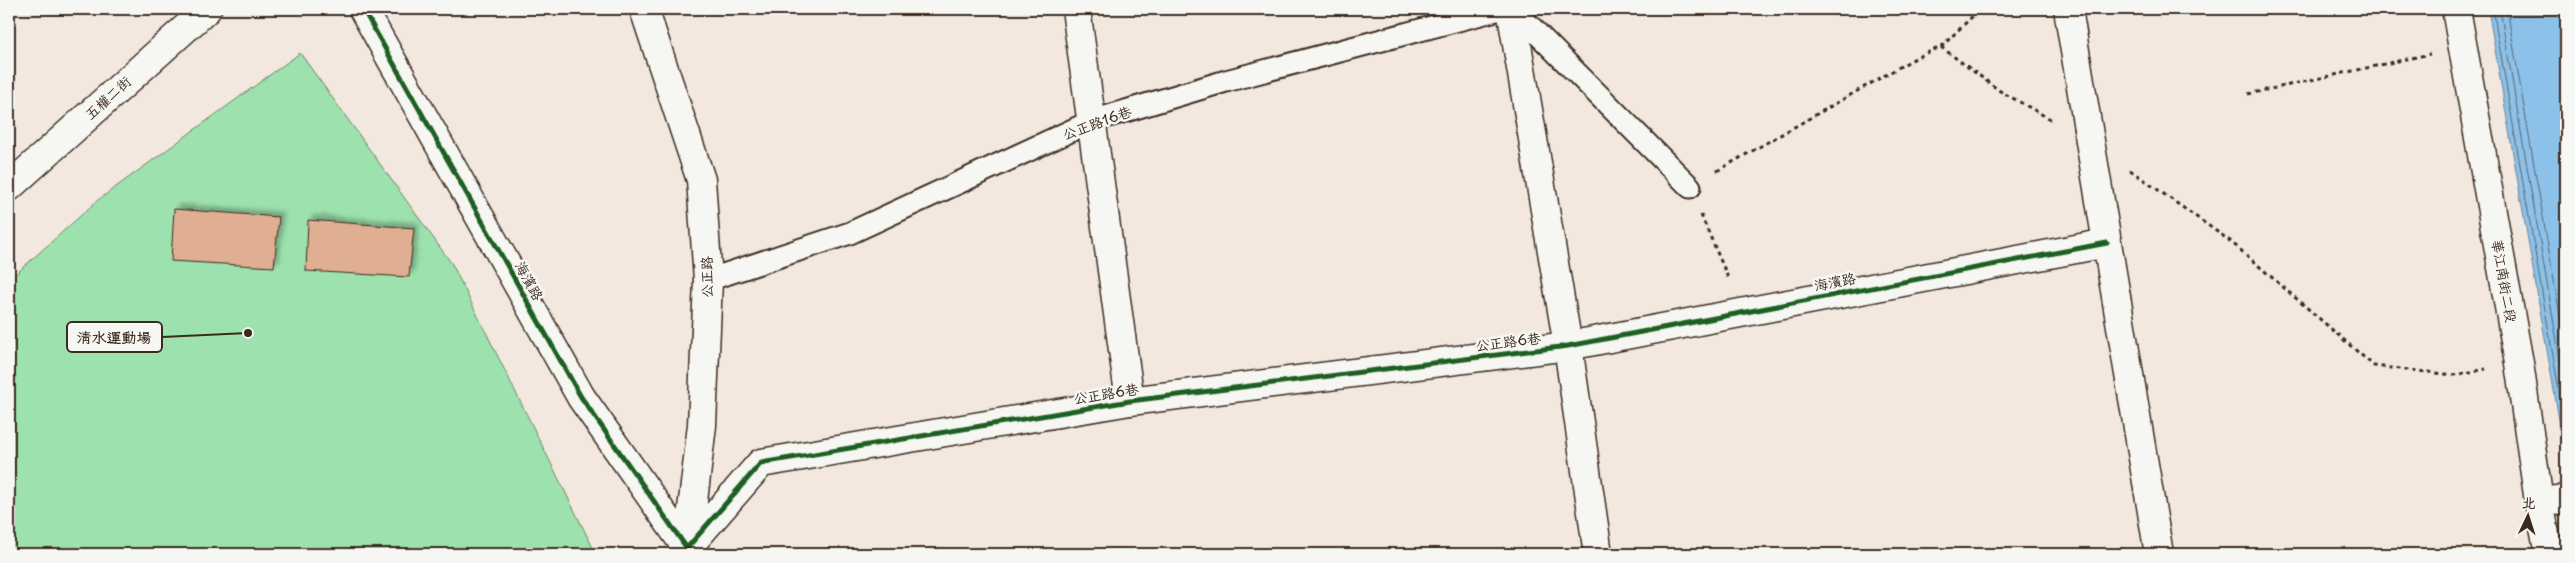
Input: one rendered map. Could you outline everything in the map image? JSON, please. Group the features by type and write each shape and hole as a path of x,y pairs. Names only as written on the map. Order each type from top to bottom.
{"street":[{"name":"五權二街","path":"9,187 207,9"},
{"name":"海濱路","path":"363,9 581,397 688,552"},
{"name":"公正路","path":"644,9 701,180 708,280 702,425 688,552"},
{"path":"1076,9 1130,401"},
{"path":"1512,9 1568,346 1598,554"},
{"path":"2068,9 2158,554"},
{"name":"華江南街二段","path":"2456,9 2519,363 2557,500 2549,554"},
{"name":"海濱路","path":"1568,346 1743,311 2107,243"},
{"name":"公正路6巷","path":"688,552 761,463 1130,401 1568,346"}],"lane":[{"name":"公正路16巷","path":"708,280 850,233 1092,121 1226,81 1500,9"},
{"path":"1512,9 1690,187"}],"path":[{"path":"1743,311 1690,187 1917,57 1941,47 1980,9"},
{"path":"2248,94 2462,46"},
{"path":"1941,47 2000,91 2089,141 2230,241 2374,366 2454,375 2519,363"}],"green space":[{"path":"300,53 452,264 596,554 9,554 9,280 98,200"}],"water":[{"path":"2488,9 2566,9 2566,460"}],"building":[{"path":"174,209 279,217 274,267 171,261"},
{"path":"308,220 414,228 409,277 306,271"}],"cycle path":[{"path":"363,9 581,397 691,554"},
{"path":"687,548 761,463 1130,401 1568,346 2107,243"}],"place":[{"name":"清水運動場","path":"248,333"}]}
